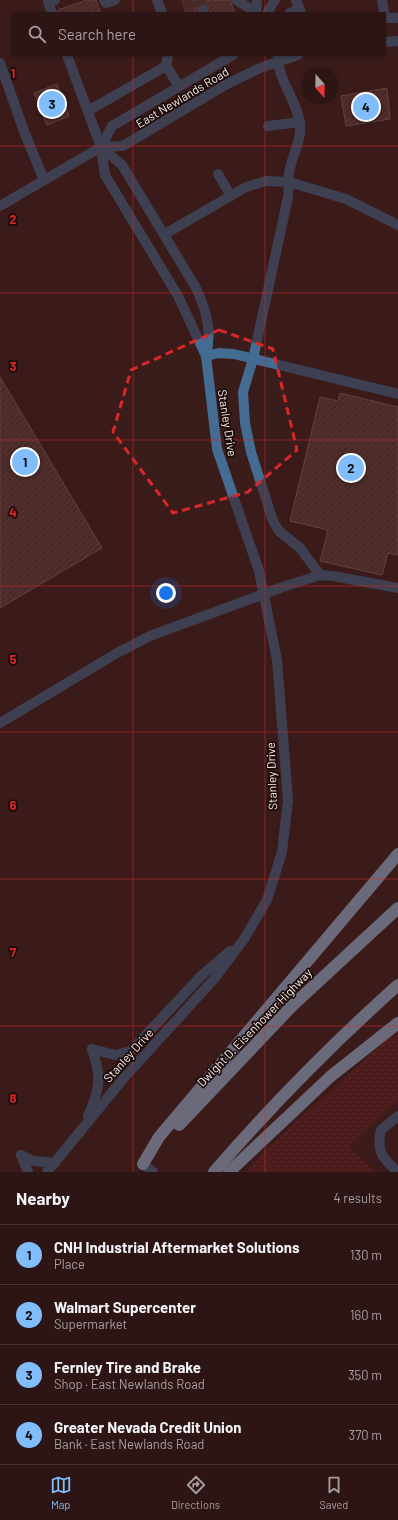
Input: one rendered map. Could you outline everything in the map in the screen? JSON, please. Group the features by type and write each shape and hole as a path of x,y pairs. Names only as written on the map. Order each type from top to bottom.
{"highway":[{"path":"139,1168 159,1137 398,854"},
{"name":"Dwight D. Eisenhower Highway","path":"139,1168 293,1005 398,908"},
{"path":"214,1172 262,1119 332,1048 398,985"},
{"path":"228,1172 331,1076 398,1023"}],"street":[{"path":"52,12 48,2 55,0"},
{"path":"104,0 106,3 115,0"},
{"path":"157,0 162,12"},
{"path":"236,0 256,12"},
{"path":"244,0 256,12"},
{"path":"256,0 256,12"},
{"path":"268,12 275,0"},
{"path":"382,0 384,12"},
{"path":"386,18 398,18"},
{"path":"386,42 398,41"},
{"path":"67,56 101,147"},
{"path":"168,56 166,66 179,86"},
{"name":"East Newlands Road","path":"101,147 112,126 179,86 215,59 228,56"},
{"name":"East Newlands Road","path":"0,206 101,147 123,146 227,84 278,58 291,56"},
{"path":"278,58 300,122 300,135 289,173 288,198 252,359 243,392 245,423 251,452 273,521 279,531 300,548 320,575"},
{"path":"0,63 25,134 44,180"},
{"path":"88,111 166,66"},
{"path":"268,126 300,122"},
{"name":"Stanley Drive","path":"101,147 122,165 196,288 204,308 210,339 206,356"},
{"name":"Stanley Drive","path":"47,1172 84,1125 214,979 244,939 267,900 282,852 288,800 277,660 264,594 254,556 219,455 206,356 178,296 106,175 101,147"},
{"path":"218,174 231,196"},
{"path":"164,234 246,188 266,181 289,182 346,199 398,225"},
{"path":"206,356 219,353 234,354 398,394"},
{"path":"0,723 117,653 150,636 320,575 398,588"},
{"path":"84,1125 99,1088 98,1072 92,1049 115,1055 126,1053 134,1049 201,976 244,939"},
{"path":"397,1169 385,1161 378,1144 381,1130 398,1116"},
{"path":"28,1172 21,1155 33,1161 55,1163"},
{"path":"139,1168 153,1172"}],"highlighted area":[{"path":"219,330 273,349 297,450 248,492 173,513 113,432 131,370"}],"shaded area":[{"path":"398,1032 398,1101 348,1147 376,1172 246,1172 262,1153 386,1040"}],"building":[{"path":"87,0 96,0 101,12 58,12 58,10"},
{"path":"182,0 230,0 235,12 210,12 208,6 203,4 198,6 196,12 186,12"},
{"path":"57,84 69,116 47,125 34,93"},
{"path":"387,88 390,119 346,126 341,96"},
{"path":"0,377 102,548 0,608"},
{"path":"340,393 398,407 398,555 388,553 382,575 320,561 328,530 290,521 320,397 338,401"}],"tunnel":[{"path":"186,0 191,12"},
{"path":"199,0 203,10"}],"place":[{"name":"Fernley Tire and Brake","path":"52,104"},
{"name":"Greater Nevada Credit Union","path":"366,107"},
{"name":"CNH Industrial Aftermarket Solutions","path":"25,462"},
{"name":"Walmart Supercenter","path":"351,468"}]}
